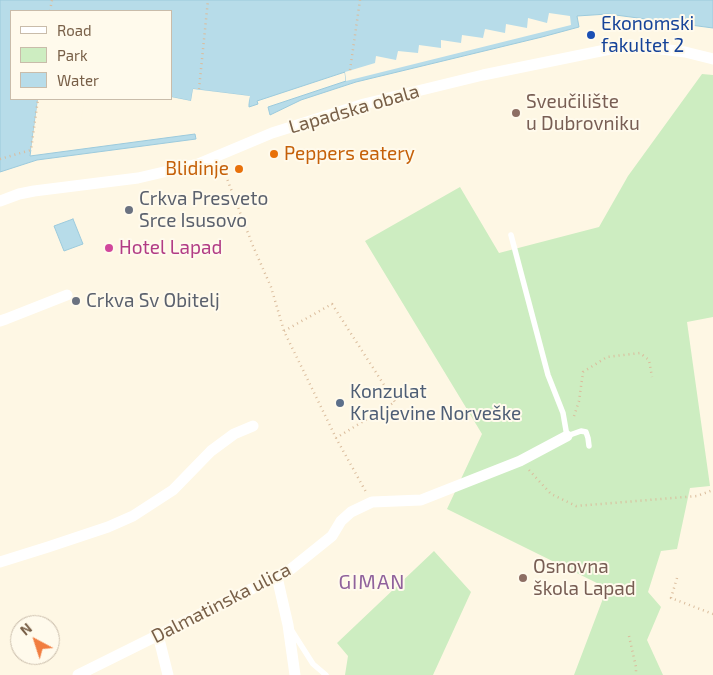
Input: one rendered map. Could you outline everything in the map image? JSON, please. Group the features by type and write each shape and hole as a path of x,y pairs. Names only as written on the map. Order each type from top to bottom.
{"street":[{"name":"Lapadska obala","path":"0,201 34,191 160,174 198,164 272,133 364,104 483,75 630,45 685,52 713,59"},
{"path":"0,321 68,295"},
{"path":"0,562 133,516 173,490 212,450 234,434 253,426"},
{"name":"Dalmatinska ulica","path":"78,675 291,569 332,536 341,521 351,512 372,502 421,500 520,461 567,436"},
{"path":"276,577 288,625 295,675"},
{"path":"158,635 168,675"}],"lane":[{"path":"511,235 548,375 563,413 567,436 580,431 586,432 589,446"},
{"path":"288,625 313,664 326,675"}],"path":[{"path":"199,89 208,0"},
{"path":"350,70 360,0"},
{"path":"0,159 31,150 38,100"},
{"path":"218,157 271,287 284,331 336,438 372,502"},
{"path":"284,331 332,304 395,402 336,438"},
{"path":"567,436 579,401 583,372 607,357 640,353 649,360 652,377"},
{"path":"520,461 551,494 576,506 697,496 713,490"},
{"path":"676,578 670,598 713,614"},
{"path":"629,636 636,675"}],"green space":[{"path":"702,74 713,75 713,317 687,322 710,486 690,488 677,549 661,551 648,592 661,607 647,640 663,675 574,675 607,588 447,509 482,434 365,241 460,187 499,253 599,227 628,176"},
{"path":"434,551 471,592 433,675 345,675 348,656 337,643"}],"water":[{"path":"0,0 713,0 713,28 608,14 577,16 579,27 356,82 301,100 270,115 268,107 346,81 345,72 257,101 258,104 249,107 249,96 193,89 191,101 172,97 172,10 10,10 10,100 38,100 30,156 195,134 196,139 37,160 0,172"},
{"path":"73,219 83,244 64,251 54,226"}],"pier":[{"path":"549,13 570,16 571,25 346,81 345,72 375,63 376,56 396,60 398,51 418,53 419,45 441,48 441,40 461,43 462,35 483,38 485,29 505,33 506,24 527,28 528,18 547,23"},
{"path":"193,89 250,96 247,109 247,98 195,91 191,103 172,100 172,97 191,101"},
{"path":"38,100 40,100 33,150 31,150"},
{"path":"55,100 83,103 84,105 81,119 79,120 53,116"}],"place":[{"name":"Ekonomski fakultet 2","path":"591,35"},
{"name":"Sveučilište u Dubrovniku","path":"516,113"},
{"name":"Peppers eatery","path":"274,154"},
{"name":"Blidinje","path":"239,169"},
{"name":"Crkva Presveto Srce Isusovo","path":"129,210"},
{"name":"Hotel Lapad","path":"109,248"},
{"name":"Crkva Sv Obitelj","path":"76,301"},
{"name":"Konzulat Kraljevine Norveške","path":"340,403"},
{"name":"Osnovna škola Lapad","path":"523,578"}],"district":[{"name":"GIMAN","path":"372,582"}]}
